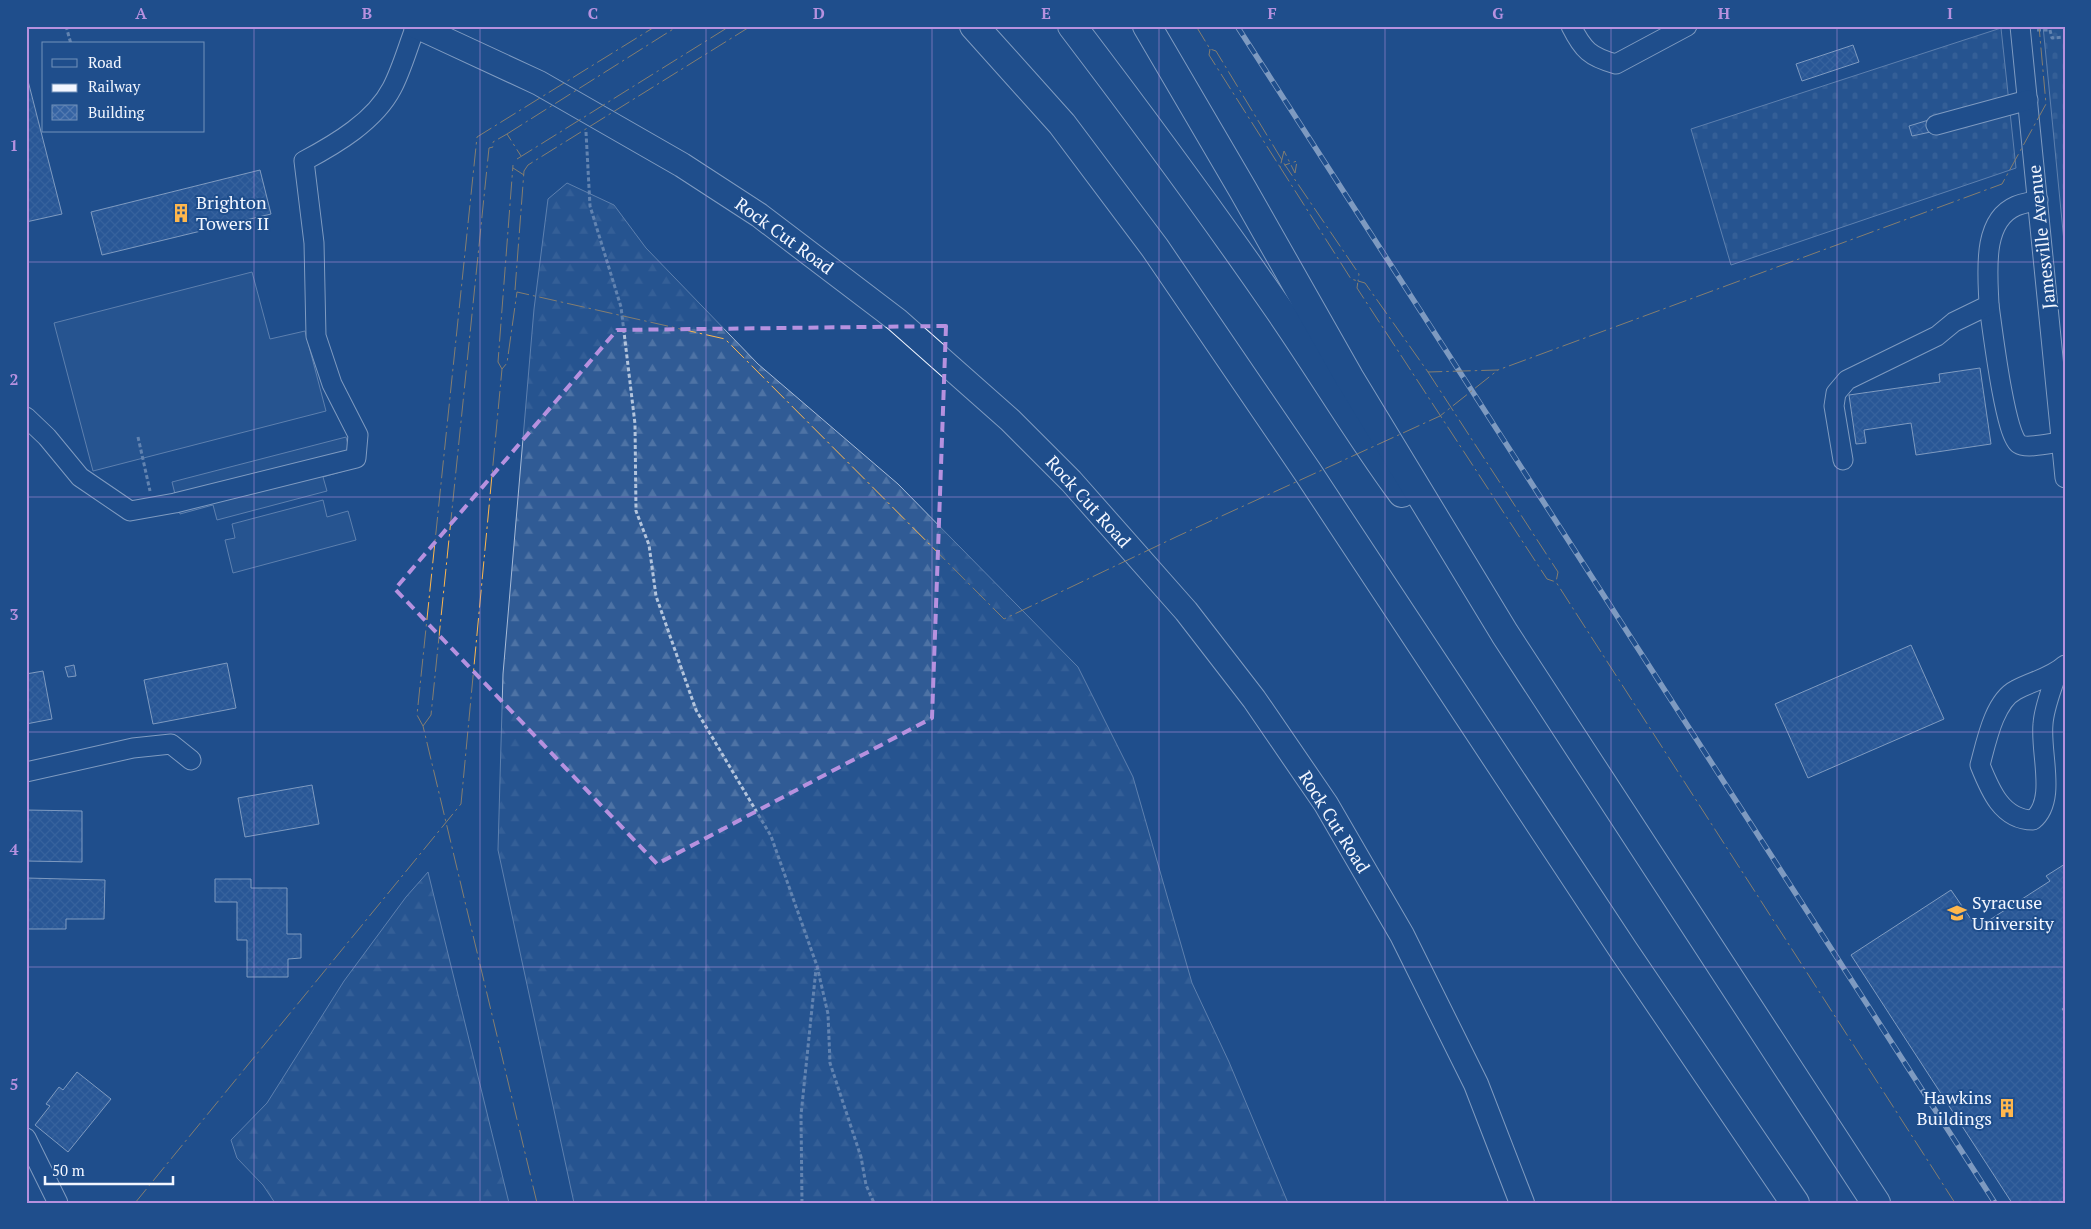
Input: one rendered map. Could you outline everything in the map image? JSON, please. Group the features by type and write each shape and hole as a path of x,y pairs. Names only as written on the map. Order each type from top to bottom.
{"highway":[{"path":"974,26 1062,124 1096,166 1150,240 1624,951 1795,1203"},
{"path":"1072,26 1158,138 1277,306 1378,461 1505,634"},
{"path":"1147,26 1238,181 1349,377 1505,634 1876,1203"},
{"path":"1624,951 1773,1203"}],"main road":[{"name":"Rock Cut Road","path":"416,26 539,83 682,164 759,215 897,320 1024,433 1071,481 1186,611 1254,699 1326,804 1402,935 1476,1084 1522,1203"}],"street":[{"path":"26,417 47,437 80,477 130,511 175,503 356,458 358,435 332,384 316,336 314,243 304,161 333,146 378,108 392,88 416,26"},
{"path":"1571,26 1584,50 1599,60 1616,64 1687,26"},
{"name":"Jamesville Avenue","path":"2020,26 2065,478"},
{"path":"1936,125 2028,100"},
{"path":"2038,200 2015,206 2003,216 1994,230 1988,264 1989,305 2008,420 2014,440 2020,445 2027,446 2061,442"},
{"path":"1843,460 1834,406 1836,393 1847,380 1937,336 1954,322 1989,305"},
{"path":"2061,669 2043,723 2043,760 2047,796 2040,814 2033,820 2023,820 2014,816 1994,798 1980,765 1996,712 2013,691 2061,669"},
{"path":"26,772 133,748 171,744 191,760"},
{"path":"26,1138 58,1203"}],"path":[{"path":"66,26 72,42"},
{"path":"2050,30 2052,38 2065,37"},
{"path":"584,109 590,206 621,307 635,424 636,511 649,545 656,596 696,710 771,836 817,966 828,1014 830,1063 861,1157 866,1185 874,1203"},
{"path":"138,437 151,496"},
{"path":"802,1203 801,1115 817,966"}],"highlighted area":[{"path":"946,326 932,718 657,864 395,589 617,330"}],"shaded area":[{"path":"252,272 270,339 305,331 326,411 93,471 54,323"},
{"path":"346,437 354,468 323,477 327,491 217,520 213,505 180,514 172,482"},
{"path":"323,500 327,517 348,511 356,540 233,573 225,540 235,538 232,524"}],"green space":[{"path":"2043,26 2065,26 2065,252"},
{"path":"2001,28 2016,168 1731,265 1691,129"},
{"path":"567,183 614,205 646,248 758,364 898,484 1078,667 1133,777 1192,983 1229,1062 1288,1203 574,1203 498,850 503,674 534,309 548,199"},
{"path":"428,872 509,1203 275,1203 263,1185 237,1158 231,1140 267,1103 344,981 406,897"}],"building":[{"path":"1853,45 1859,62 1802,81 1796,64"},
{"path":"26,73 62,214 26,222"},
{"path":"1932,119 1935,131 1912,136 1909,126"},
{"name":"Brighton Towers II","path":"260,170 271,214 102,255 91,212"},
{"path":"1980,368 1991,444 1916,455 1911,423 1864,430 1866,443 1856,444 1849,395 1940,382 1939,374"},
{"path":"1911,645 1944,719 1808,778 1775,704"},
{"path":"227,663 236,708 153,724 144,680"},
{"path":"74,665 76,676 68,677 65,667"},
{"path":"43,671 52,719 26,724 26,674"},
{"path":"312,785 319,824 245,837 238,798"},
{"path":"26,810 82,811 82,862 26,861"},
{"name":"Hawkins Buildings","path":"2065,864 2065,1007 2062,1009 2065,1013 2065,1203 2012,1203 1851,955 1951,890 1977,928 2050,881 2046,876"},
{"path":"26,878 105,880 104,919 66,919 66,929 26,929"},
{"path":"215,879 251,879 251,888 287,888 287,934 301,934 301,958 288,959 288,977 247,977 247,940 237,940 237,902 215,902"},
{"path":"77,1072 111,1099 68,1152 35,1125 50,1106 46,1104 59,1087 63,1090"}],"railway":[{"path":"1237,26 1995,1203"}],"power":[{"path":"537,1203 423,726 417,715 477,137 656,26"},
{"path":"507,134 678,26"},
{"path":"517,159 730,26"},
{"path":"515,290 524,171 528,165 751,26"},
{"path":"1196,26 1210,49 1216,51 1285,165 1280,167 1351,279 1358,281 1357,288 1547,579 1556,582 1955,1203"},
{"path":"1210,49 1209,55 1280,167 1284,151 1295,173 1297,161 1285,165 1359,274 1358,281 1365,283 1428,372 1498,370 2002,184 2046,104 2039,26"},
{"path":"423,726 431,715 489,148 493,147 493,142 507,134 521,156"},
{"path":"502,369 498,362 513,165"},
{"path":"513,168 524,175"},
{"path":"135,1203 461,804 502,369 507,363 517,292 725,339 1004,619 1178,536 1440,416 1498,370"},
{"path":"1428,372 1558,572 1556,582"}],"place":[{"name":"Brighton Towers II","path":"181,213"},
{"name":"Syracuse University","path":"1957,913"},
{"name":"Hawkins Buildings","path":"2007,1108"}]}
